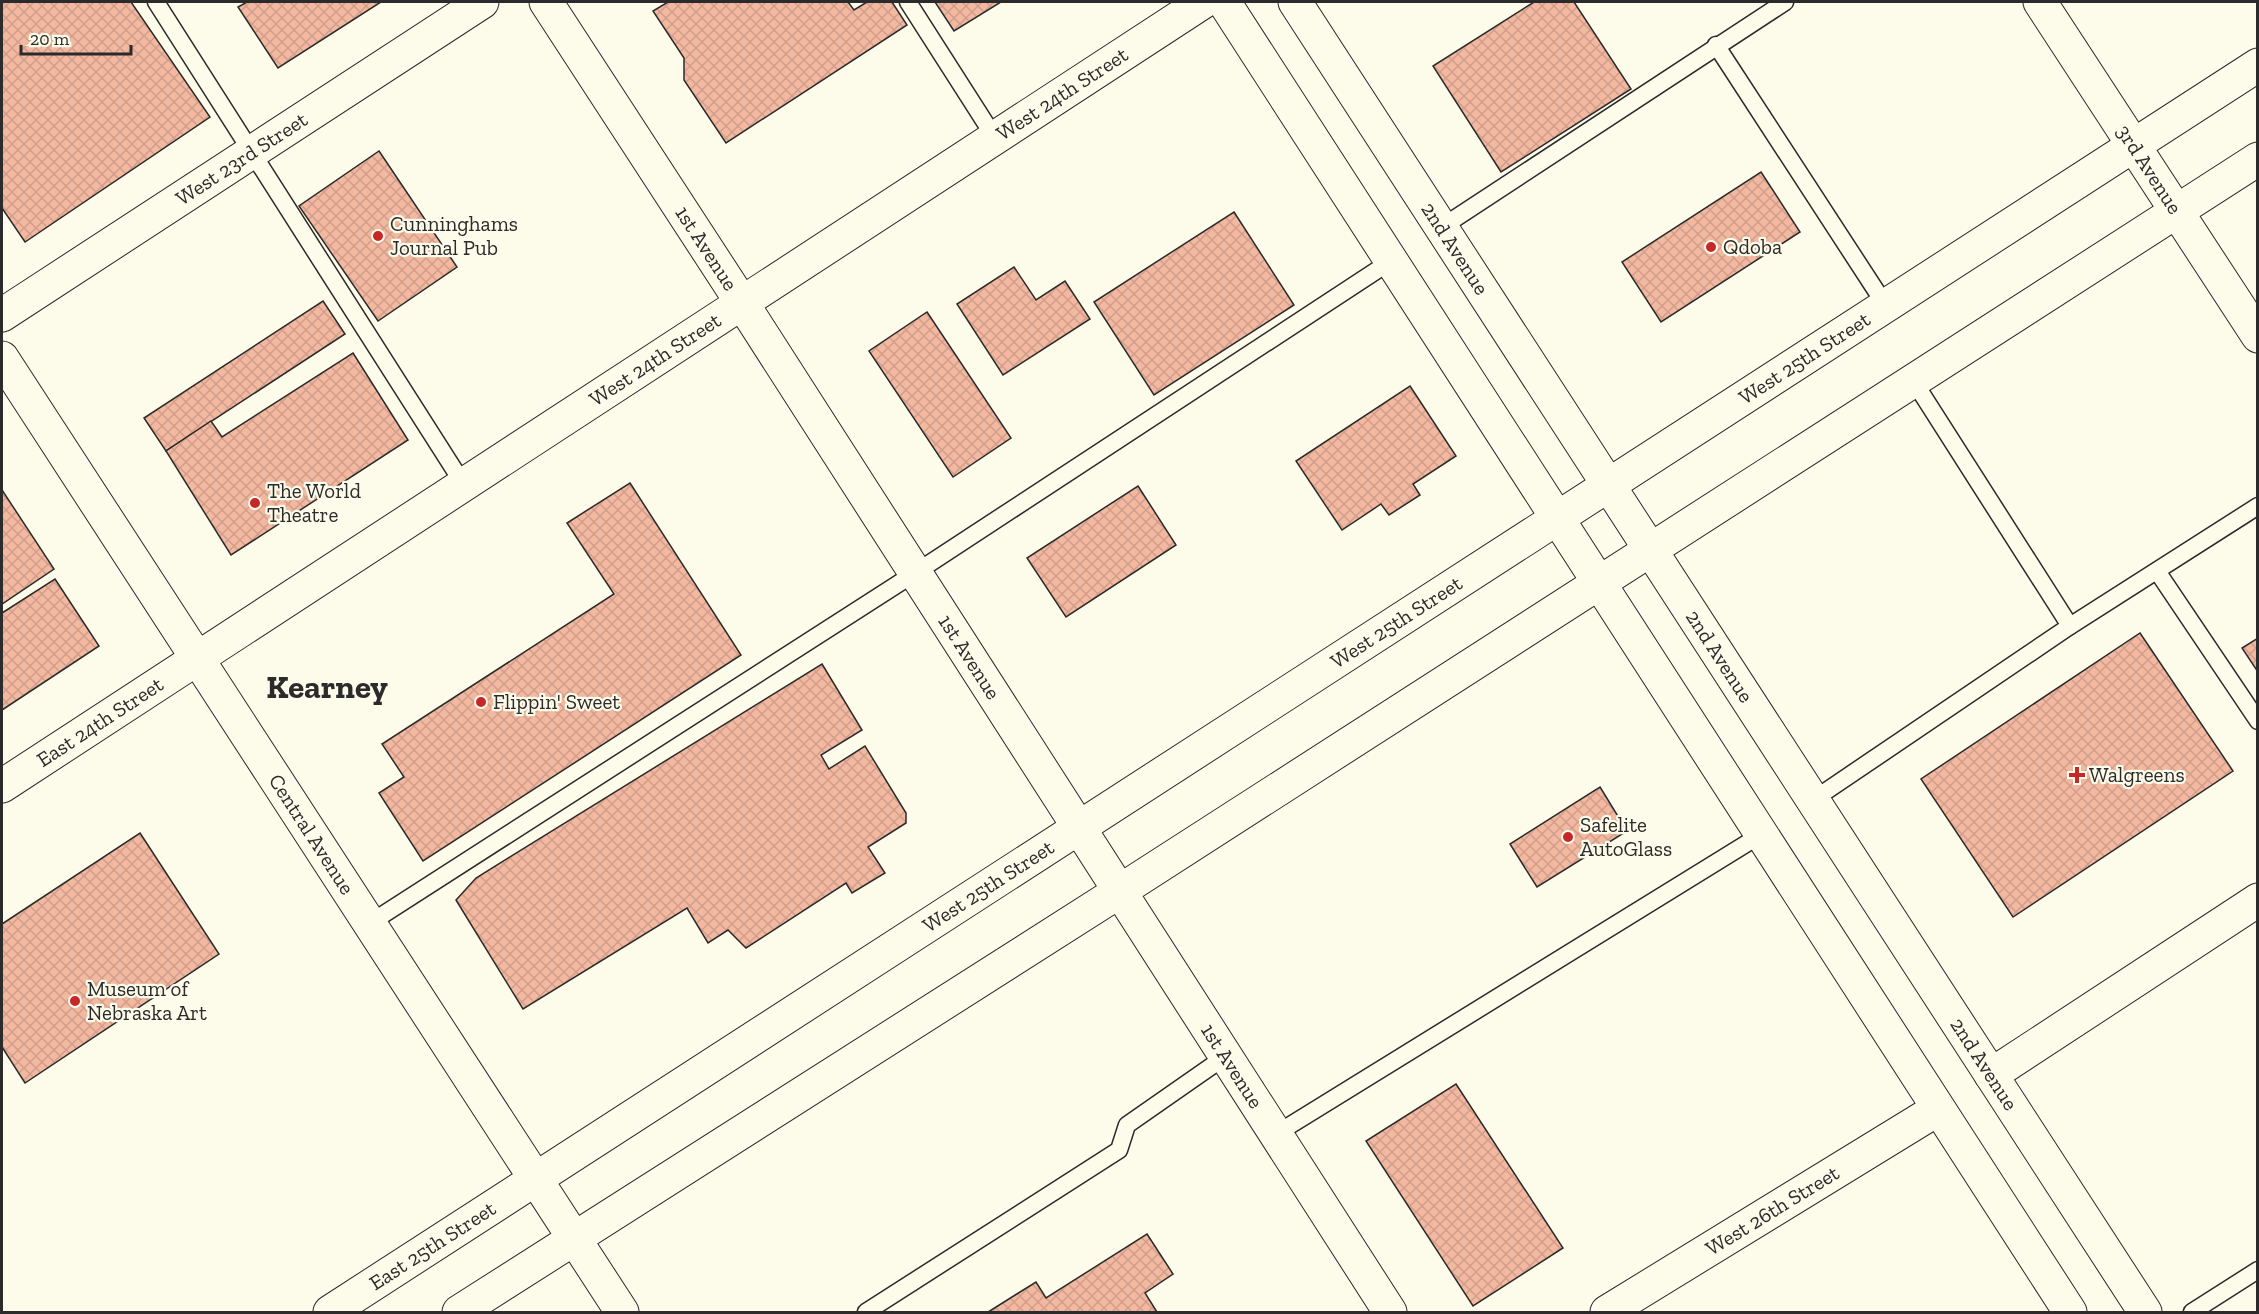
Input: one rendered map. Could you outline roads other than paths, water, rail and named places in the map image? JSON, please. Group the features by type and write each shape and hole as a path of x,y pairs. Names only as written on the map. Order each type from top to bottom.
{"main road":[{"name":"West 23rd Street","path":"2,315 482,2"},
{"name":"1st Avenue","path":"546,2 1390,1312"},
{"name":"West 24th Street","path":"198,659 1203,2"},
{"path":"1224,2 2070,1312"},
{"name":"2nd Avenue","path":"1295,2 2145,1312"},
{"name":"3rd Avenue","path":"2040,2 2258,336"},
{"name":"West 25th Street","path":"535,1179 2258,65"},
{"path":"459,1312 1120,891 2258,159"},
{"name":"Central Avenue","path":"2,358 622,1312"},
{"name":"East 24th Street","path":"2,786 198,659"},
{"path":"1991,1075 2258,900"},
{"name":"West 26th Street","path":"1607,1312 1938,1109"},
{"name":"East 25th Street","path":"330,1312 535,1179"}],"lane":[{"path":"156,2 464,485"},
{"path":"908,2 995,138"},
{"path":"1442,227 1716,45 1785,2"},
{"path":"1716,45 1886,306"},
{"path":"370,922 915,573 1391,261"},
{"path":"1913,380 2070,626"},
{"path":"1813,800 2070,626 2258,506"},
{"path":"2157,571 2258,721"},
{"path":"1276,1134 1762,834"},
{"path":"866,1312 1119,1150 1127,1125 1226,1056"},
{"path":"2192,1312 2258,1270"}],"place":[{"name":"Cunninghams Journal Pub","path":"378,236"},
{"name":"Qdoba","path":"1711,247"},
{"name":"The World Theatre","path":"255,503"},
{"name":"Flippin' Sweet","path":"481,702"},
{"name":"Walgreens","path":"2077,775"},
{"name":"Safelite AutoGlass","path":"1568,837"},
{"name":"Museum of Nebraska Art","path":"75,1001"}],"district":[{"name":"Kearney","path":"327,686"}]}
